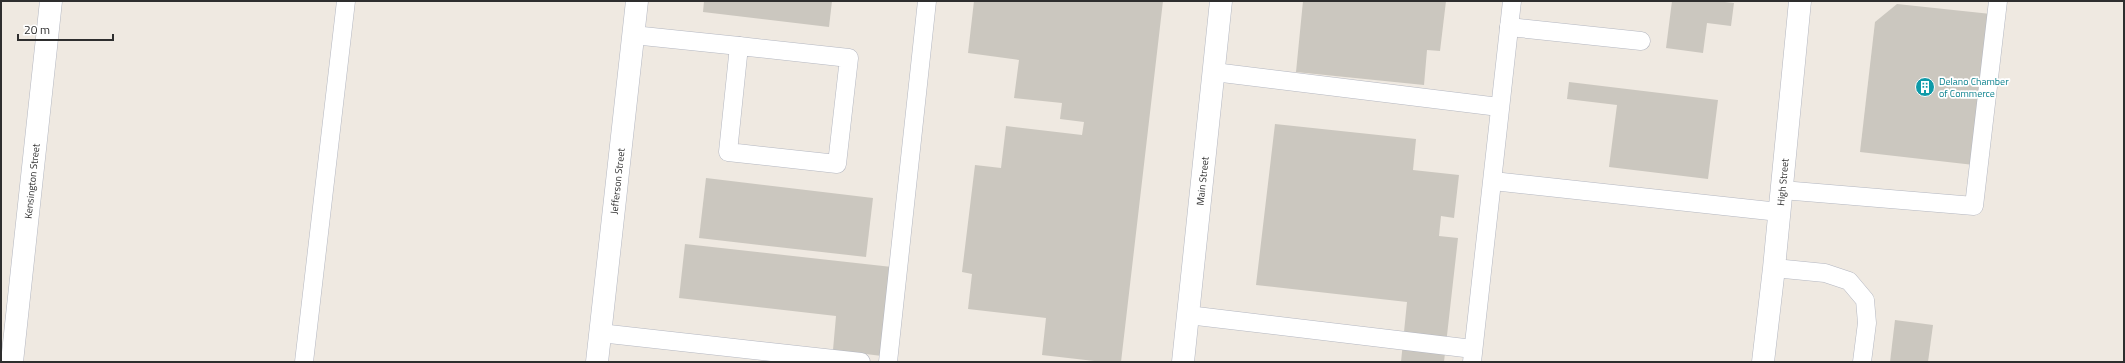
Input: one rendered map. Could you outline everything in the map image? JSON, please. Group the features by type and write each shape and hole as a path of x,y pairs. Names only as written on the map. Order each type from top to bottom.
{"street":[{"name":"Kensington Street","path":"12,362 51,1"},
{"name":"Jefferson Street","path":"598,362 636,1"},
{"name":"Main Street","path":"1183,362 1222,1"},
{"name":"High Street","path":"1763,362 1782,190 1800,1"}],"lane":[{"path":"304,362 346,1"},
{"path":"888,362 927,1"},
{"path":"1188,316 1473,356 1493,181 1499,107 1512,1"},
{"path":"1782,190 1974,206 1998,1"},
{"path":"1509,27 1641,41"},
{"path":"633,35 739,46 849,58 837,164 728,152 739,46"},
{"path":"1214,72 1499,107"},
{"path":"1493,181 1779,212"},
{"path":"1774,268 1825,273 1849,281 1865,300 1867,323 1862,362"},
{"path":"600,334 861,362"}],"building":[{"path":"704,1 832,1 829,27 703,12"},
{"path":"974,1 1163,1 1121,362 1103,362 1042,355 1046,318 968,309 972,274 962,272 975,165 1001,168 1006,126 1082,135 1084,122 1060,119 1062,103 1014,98 1019,60 968,53"},
{"path":"1303,1 1446,1 1440,51 1427,50 1424,85 1296,72"},
{"path":"1672,1 1716,1 1734,3 1731,26 1707,23 1703,53 1666,48"},
{"name":"Delano Chamber of Commerce","path":"1897,4 1991,14 1974,165 1860,152 1875,22"},
{"path":"1569,82 1718,100 1708,179 1609,167 1617,105 1567,99"},
{"path":"1275,124 1416,139 1413,170 1459,175 1454,218 1441,216 1439,236 1458,238 1444,362 1401,362 1407,302 1256,285"},
{"path":"706,178 873,198 866,257 699,238"},
{"path":"685,244 892,267 882,356 833,350 836,316 679,298"},
{"path":"1895,320 1933,325 1928,362 1890,362"}],"place":[{"name":"Delano Chamber of Commerce","path":"1925,87"}]}
